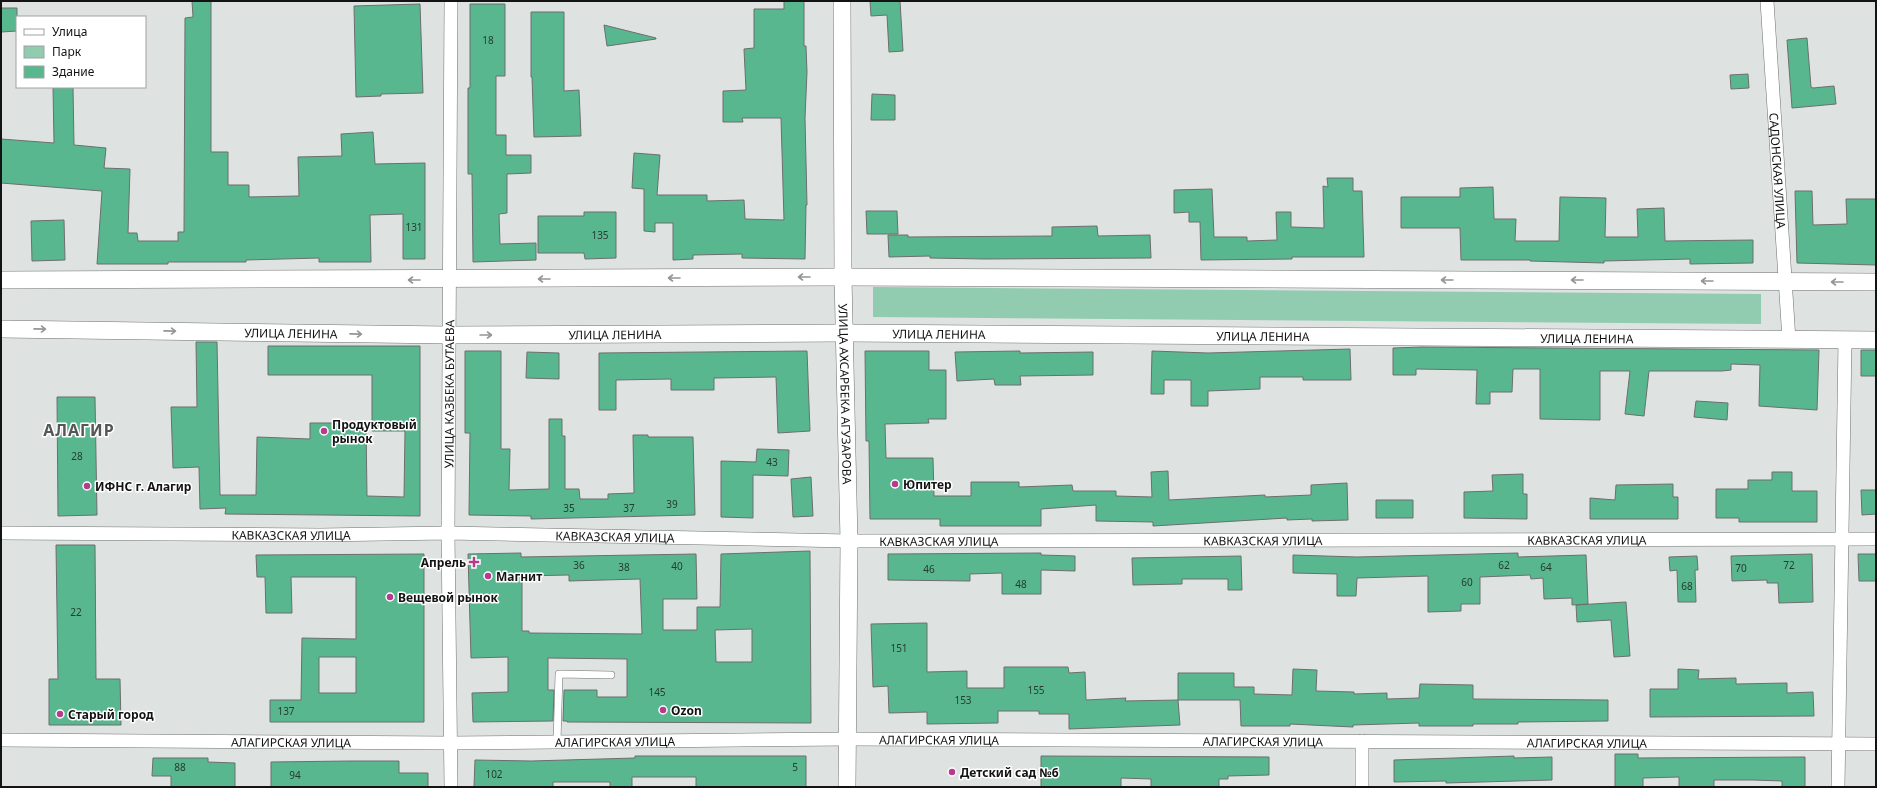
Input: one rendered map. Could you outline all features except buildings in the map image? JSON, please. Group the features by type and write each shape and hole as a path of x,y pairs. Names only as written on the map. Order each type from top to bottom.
{"street":[{"name":"УЛИЦА КАЗБЕКА БУТАЕВА","path":"451,1 448,533 451,787"},
{"name":"УЛИЦА АХСАРБЕКА АГУЗАРОВА","path":"842,1 843,277 849,541 847,787"},
{"name":"САДОНСКАЯ УЛИЦА","path":"1767,1 1789,340"},
{"path":"1,280 449,280 843,277 1876,282"},
{"name":"УЛИЦА ЛЕНИНА","path":"1,329 449,335 844,333 1845,341 1876,340"},
{"path":"1838,787 1845,341"},
{"name":"КАВКАЗСКАЯ УЛИЦА","path":"1,533 320,535 448,533 849,541 1876,539"},
{"name":"АЛАГИРСКАЯ УЛИЦА","path":"1,740 450,743 848,739 1876,744"},
{"path":"1362,741 1362,787"}],"lane":[{"path":"557,742 559,674 611,675"}],"green space":[{"path":"873,287 1761,294 1761,324 873,317"}],"place":[{"name":"Продуктовый рынок","path":"324,431"},
{"name":"Юпитер","path":"895,484"},
{"name":"ИФНС г. Алагир","path":"87,486"},
{"name":"Апрель","path":"474,562"},
{"name":"Магнит","path":"488,576"},
{"name":"Вещевой рынок","path":"390,597"},
{"name":"Ozon","path":"663,710"},
{"name":"Старый город","path":"60,714"},
{"name":"Детский сад №6","path":"952,772"}],"district":[{"name":"АЛАГИР","path":"79,430"}]}
